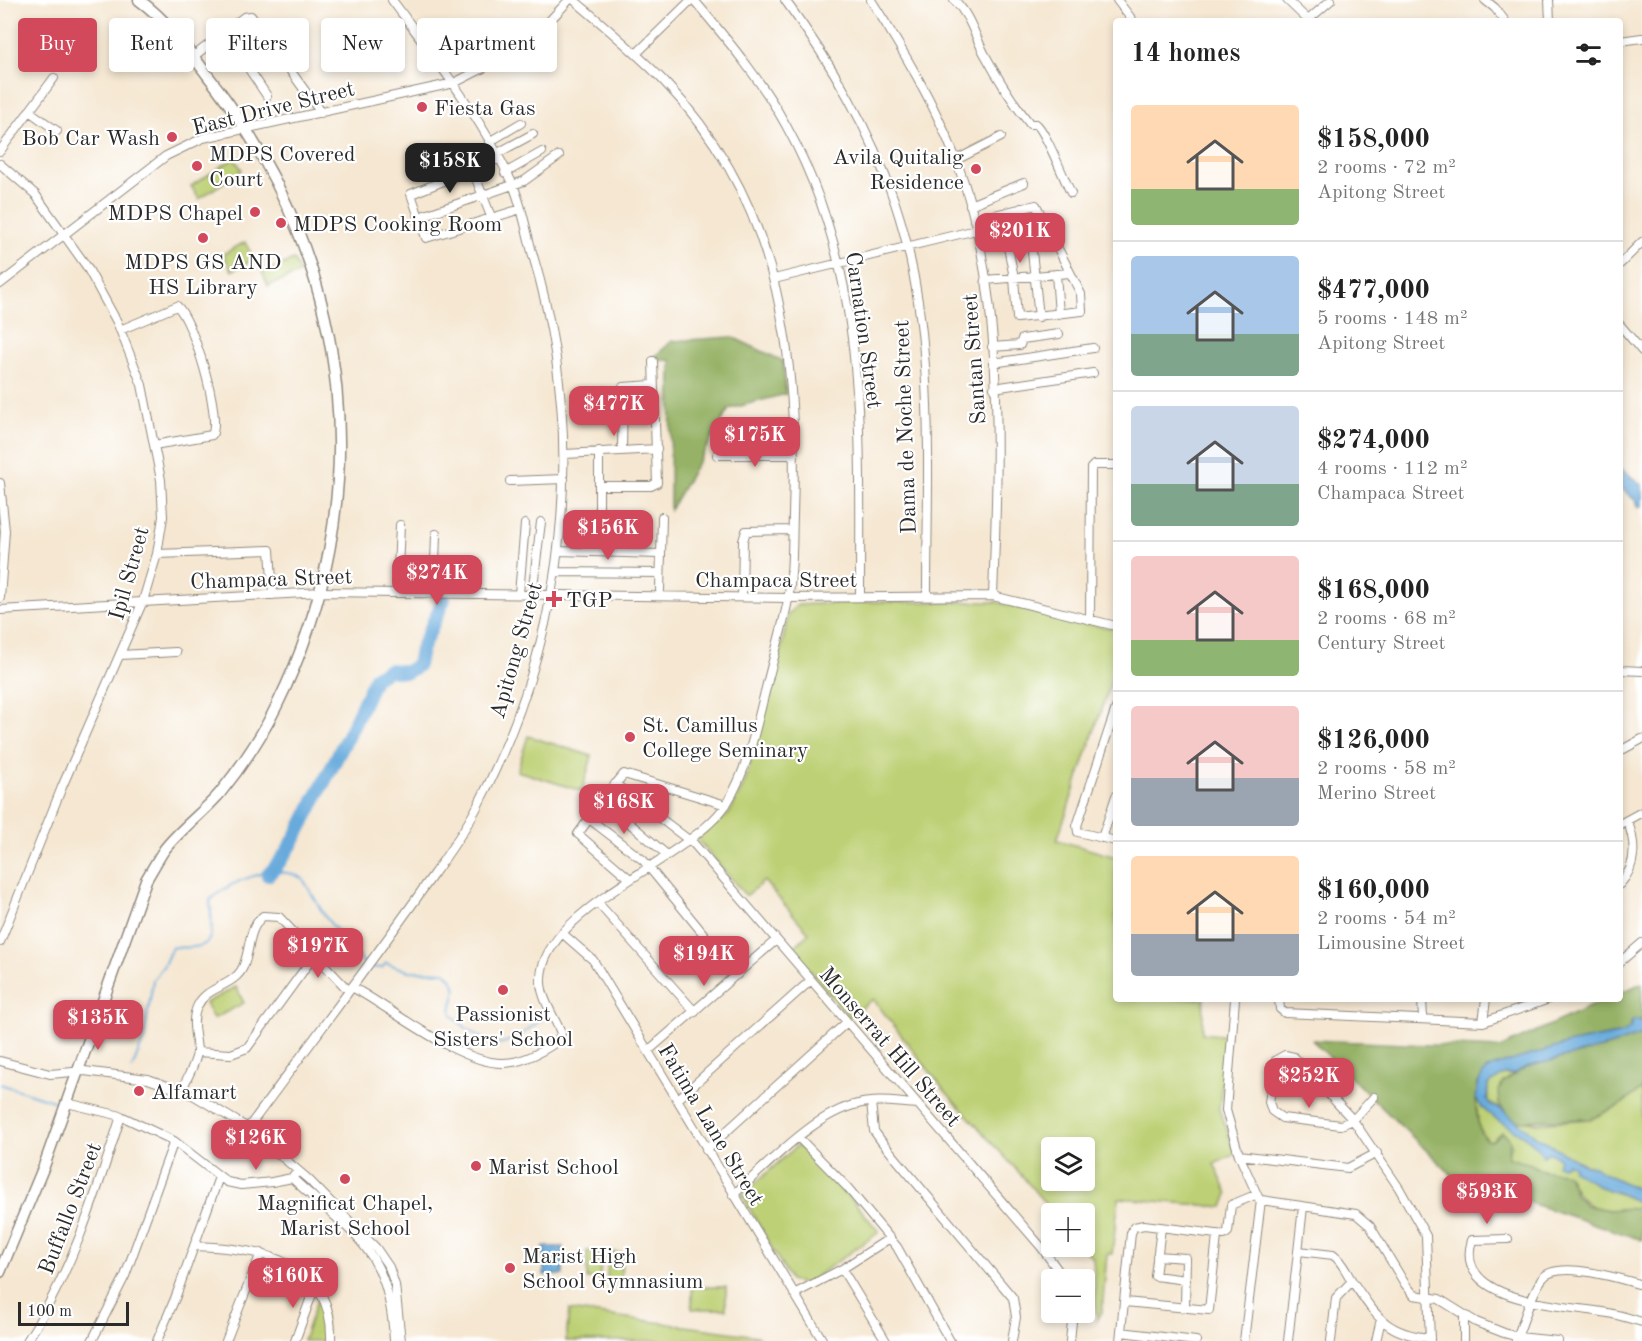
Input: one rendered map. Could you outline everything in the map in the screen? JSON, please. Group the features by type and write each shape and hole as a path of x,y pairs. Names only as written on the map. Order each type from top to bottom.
{"main road":[{"path":"139,0 160,18"},
{"path":"0,1272 67,1103 76,1071 146,880 165,850 219,793 270,719 303,646 321,592 338,499 339,443 333,358 323,305 301,236 270,170 246,128 194,56"}],"street":[{"name":"Apitong Street","path":"248,1128 368,965 477,807 518,713 539,651 553,596 559,551 565,454 556,360 545,298 521,209 513,184 454,83 392,0"},
{"name":"East Drive Street","path":"0,284 166,156 203,138 454,83 513,53 543,28 569,0"},
{"path":"182,1090 197,1052 194,1034 196,1008 205,995 238,976 243,967 252,930 263,916 279,917 314,956 350,989 464,1054 491,1063 518,1061 531,1057 561,1038 540,984 542,969 550,949 562,933 598,903 664,852 710,822 726,805 742,771 756,728 788,598 794,455 789,370 774,279 749,207 727,165 682,99 639,54 574,0"},
{"path":"639,54 693,0"},
{"name":"Carnation Street","path":"693,0 736,52 776,108 814,181 841,262 857,384 861,451 860,597"},
{"name":"Dama de Noche Street","path":"785,0 825,56 852,104 895,203 907,246 919,316 927,440 927,596"},
{"name":"Santan Street","path":"871,0 912,69 956,160 974,220 985,280 992,347 998,457 993,596"},
{"path":"954,0 967,13 985,56 1016,106 1030,124 1041,127 1046,133 1055,162 1071,193"},
{"path":"1116,0 1131,18"},
{"path":"1309,18 1331,0"},
{"path":"1485,0 1496,8 1502,18"},
{"path":"1549,0 1550,18"},
{"path":"1288,1 1305,18"},
{"path":"1623,41 1642,38"},
{"path":"194,56 206,47"},
{"path":"251,72 267,96"},
{"path":"292,72 321,113"},
{"path":"0,151 54,78"},
{"path":"29,111 57,131"},
{"path":"489,142 521,123"},
{"path":"521,209 428,238 411,194 473,171 533,134"},
{"path":"956,160 1001,136"},
{"path":"506,173 542,152"},
{"path":"419,217 524,182 559,156"},
{"name":"Ipil Street","path":"0,164 35,194 64,234 97,284 120,330 142,385 161,480 163,517 157,554 143,601 62,787 0,942"},
{"path":"473,171 492,219"},
{"path":"970,205 1024,183"},
{"path":"974,220 1035,205 1081,294 1083,308 1079,312 1017,318 1014,278 1002,214"},
{"path":"1021,208 1031,242 1039,317"},
{"path":"774,279 976,231"},
{"path":"1623,261 1642,242"},
{"path":"985,280 1070,273"},
{"path":"1056,274 1059,314"},
{"path":"120,330 177,306 203,363 214,411 214,432 206,436 154,445"},
{"path":"1623,329 1642,351"},
{"path":"992,347 1020,345 1022,339 1059,334"},
{"path":"993,363 1094,348"},
{"path":"601,486 655,485 657,449 653,361"},
{"path":"994,388 1094,373"},
{"path":"622,450 623,387 653,385"},
{"path":"565,454 657,449"},
{"path":"599,451 601,486 599,522"},
{"path":"717,455 794,455"},
{"path":"1090,620 1091,468 1094,465 1113,465"},
{"path":"510,481 564,479"},
{"path":"0,483 5,531 0,598"},
{"path":"660,590 659,554 662,517"},
{"path":"532,595 541,522"},
{"path":"519,594 525,524"},
{"path":"397,592 400,525"},
{"path":"742,597 743,541 746,531 792,530"},
{"path":"434,593 436,534"},
{"path":"157,554 270,550 273,595"},
{"path":"559,551 659,554"},
{"path":"556,572 660,573"},
{"name":"Champaca Street","path":"0,610 321,592 788,598 993,596 1113,625"},
{"path":"120,656 176,652"},
{"path":"1623,670 1638,671"},
{"path":"1623,676 1638,671"},
{"path":"1112,735 1077,826 1078,832 1113,840"},
{"path":"1623,749 1642,739"},
{"path":"630,879 581,837 579,831 623,774 726,805"},
{"path":"609,792 664,852"},
{"name":"Monserrat Hill Street","path":"609,792 687,839 848,1022 1042,1248 1057,1269"},
{"path":"1102,838 1113,813"},
{"path":"1623,880 1629,872 1634,840 1624,822 1642,813"},
{"path":"588,818 648,866 737,975"},
{"path":"598,903 695,1011"},
{"name":"Fatima Lane Street","path":"562,933 593,960 733,1196 823,1341"},
{"path":"648,1051 775,940"},
{"path":"1623,959 1642,943"},
{"path":"197,1052 231,1054 247,1048 314,956"},
{"path":"677,1100 810,981"},
{"path":"1235,1002 1226,1110 1239,1155 1258,1197 1244,1341"},
{"path":"1279,1002 1280,1009 1285,1013 1483,1022 1540,1002"},
{"path":"1422,1002 1423,1019"},
{"path":"1483,1022 1486,1002"},
{"path":"706,1150 848,1022"},
{"path":"1299,1251 1333,1255 1381,1319 1401,1334 1430,1340 1426,1236 1377,1154 1353,1120 1294,1057 1280,1057 1274,1064 1269,1102 1274,1114 1288,1120 1338,1125 1353,1120 1374,1097"},
{"path":"0,1061 50,1074 76,1071 131,1075 182,1090 248,1128 348,1226 371,1254 389,1292 394,1341"},
{"path":"871,1102 874,1131 1013,1298 1017,1317 1012,1341"},
{"path":"733,1196 799,1138 831,1114 846,1107 871,1102 918,1104"},
{"path":"67,1103 121,1116 174,1141 200,1158 219,1177 241,1185 295,1174"},
{"name":"Buffallo Street","path":"27,1341 55,1296 78,1240 121,1116"},
{"path":"799,1138 847,1187 890,1238 950,1341"},
{"path":"92,1341 125,1275 174,1141"},
{"path":"1239,1155 1348,1168 1377,1154"},
{"path":"295,1174 370,1240 388,1267 398,1296 401,1341"},
{"path":"157,1341 219,1177"},
{"path":"1196,1341 1121,1337 1131,1233 1134,1227 1141,1225 1217,1236 1224,1235 1228,1232 1231,1205 1258,1197 1303,1207 1350,1212 1362,1217 1414,1295 1439,1299 1464,1316 1517,1339 1558,1341"},
{"path":"1288,1341 1303,1207"},
{"path":"1161,1228 1155,1276 1186,1280"},
{"path":"1125,1302 1209,1309 1217,1236"},
{"path":"794,1294 842,1269 890,1238"},
{"path":"1508,1239 1472,1240 1474,1271 1487,1284 1533,1302 1602,1312 1642,1322"},
{"path":"194,1246 235,1247 261,1253 291,1265 315,1286 324,1298 330,1318 332,1341"},
{"path":"226,1341 261,1253"},
{"path":"1157,1256 1186,1258 1185,1307"},
{"path":"842,1269 886,1341"},
{"path":"1517,1339 1542,1280 1550,1273 1557,1271 1598,1274 1642,1285"},
{"path":"1331,1341 1336,1298 1352,1281"},
{"path":"295,1341 315,1286"},
{"path":"1464,1316 1464,1341"},
{"path":"1376,1341 1381,1319"},
{"path":"1070,1341 1071,1323"}],"green space":[{"path":"234,158 242,170 199,199 191,186"},
{"path":"245,242 254,259 232,271 223,254"},
{"path":"294,260 300,273 268,286 262,272"},
{"path":"732,337 783,361 786,394 729,409 670,510 671,360 650,361 672,341"},
{"path":"859,602 997,602 1063,620 1113,628 1113,676 1057,840 1113,856 1113,1002 1204,1002 1202,1033 1228,1036 1219,1109 1236,1154 1214,1164 1228,1194 1223,1207 1119,1198 1112,1254 1107,1254 1102,1312 1097,1320 1095,1269 1092,1257 1095,1257 1095,1203 1045,1203 945,1091 873,999 849,1017 792,949 809,933 764,881 746,896 696,838 729,814 745,782 777,669 788,615 797,605"},
{"path":"528,736 592,756 582,791 517,771"},
{"path":"1642,983 1642,1020 1631,1023 1630,1028 1623,1033 1567,1044 1487,1069 1477,1085 1476,1108 1479,1128 1486,1140 1492,1141 1502,1132 1510,1141 1508,1158 1531,1164 1542,1171 1564,1173 1569,1177 1576,1195 1586,1205 1608,1210 1642,1207 1642,1240 1455,1178 1312,1040 1500,1048 1600,1002 1623,1002 1623,992"},
{"path":"236,987 244,1003 213,1019 205,1003"},
{"path":"1642,1035 1642,1089 1620,1105 1591,1119 1518,1121 1509,1117 1499,1104 1498,1093 1503,1082 1526,1067 1609,1046"},
{"path":"1504,1074 1513,1074 1501,1090 1499,1099 1501,1109 1488,1102 1488,1085"},
{"path":"1642,1089 1642,1191 1601,1172 1595,1166 1585,1165 1538,1138 1509,1117 1538,1123 1591,1119 1620,1105"},
{"path":"1476,1099 1491,1115 1529,1140 1544,1156 1549,1152 1559,1158 1564,1165 1567,1163 1574,1167 1576,1173 1592,1180 1594,1184 1637,1201 1642,1207 1617,1210 1597,1208 1589,1205 1582,1198 1569,1177 1512,1161 1508,1154 1512,1145 1499,1134 1489,1142 1479,1128"},
{"path":"798,1145 857,1205 879,1232 804,1285 790,1280 742,1195"},
{"path":"587,1251 601,1252 600,1279 587,1279"},
{"path":"608,1252 622,1253 621,1280 607,1280"},
{"path":"692,1287 726,1287 726,1309 692,1309"},
{"path":"317,1300 322,1303 327,1341 303,1341"},
{"path":"569,1310 757,1336 763,1341 566,1341"}],"water":[{"path":"1623,470 1642,485 1642,507 1637,507 1637,502 1623,490"},
{"path":"1633,1020 1642,1020 1642,1035 1609,1046 1526,1067 1513,1074 1504,1074 1488,1085 1487,1099 1491,1106 1501,1109 1538,1138 1585,1165 1595,1166 1601,1172 1642,1191 1642,1204 1597,1186 1572,1170 1574,1167 1567,1163 1562,1166 1557,1165 1559,1158 1549,1152 1543,1156 1529,1140 1491,1115 1476,1099 1479,1081 1491,1067 1567,1044 1623,1033 1630,1028"},
{"path":"544,1247 563,1247 563,1275 544,1275"}],"waterway":[{"path":"448,587 451,559"},
{"path":"268,875 282,858 299,830 346,740 375,677 389,670 407,672 418,665 421,650 444,599"},
{"path":"132,1069 144,1038 153,980 164,965 172,947 197,947 209,940 212,925 210,900 242,880 280,872 303,879 326,918 365,964"},
{"path":"370,967 382,968 386,963 408,971 445,972 456,988 451,1013 460,1023 481,1038 496,1043 508,1041 547,1016"},
{"path":"0,1084 56,1102"}],"place":[{"name":"Fiesta Gas","path":"422,107"},
{"name":"Bob Car Wash","path":"172,137"},
{"name":"MDPS Covered Court","path":"197,166"},
{"name":"Avila Quitalig Residence","path":"976,169"},
{"name":"MDPS Chapel","path":"255,212"},
{"name":"MDPS Cooking Room","path":"281,223"},
{"name":"MDPS GS AND HS Library","path":"203,238"},
{"name":"TGP","path":"554,599"},
{"name":"St. Camillus College Seminary","path":"630,737"},
{"name":"Passionist Sisters' School","path":"503,990"},
{"name":"Alfamart","path":"139,1091"},
{"name":"Marist School","path":"476,1166"},
{"name":"Magnificat Chapel, Marist School","path":"345,1179"},
{"name":"Marist High School Gymnasium","path":"510,1268"}]}
